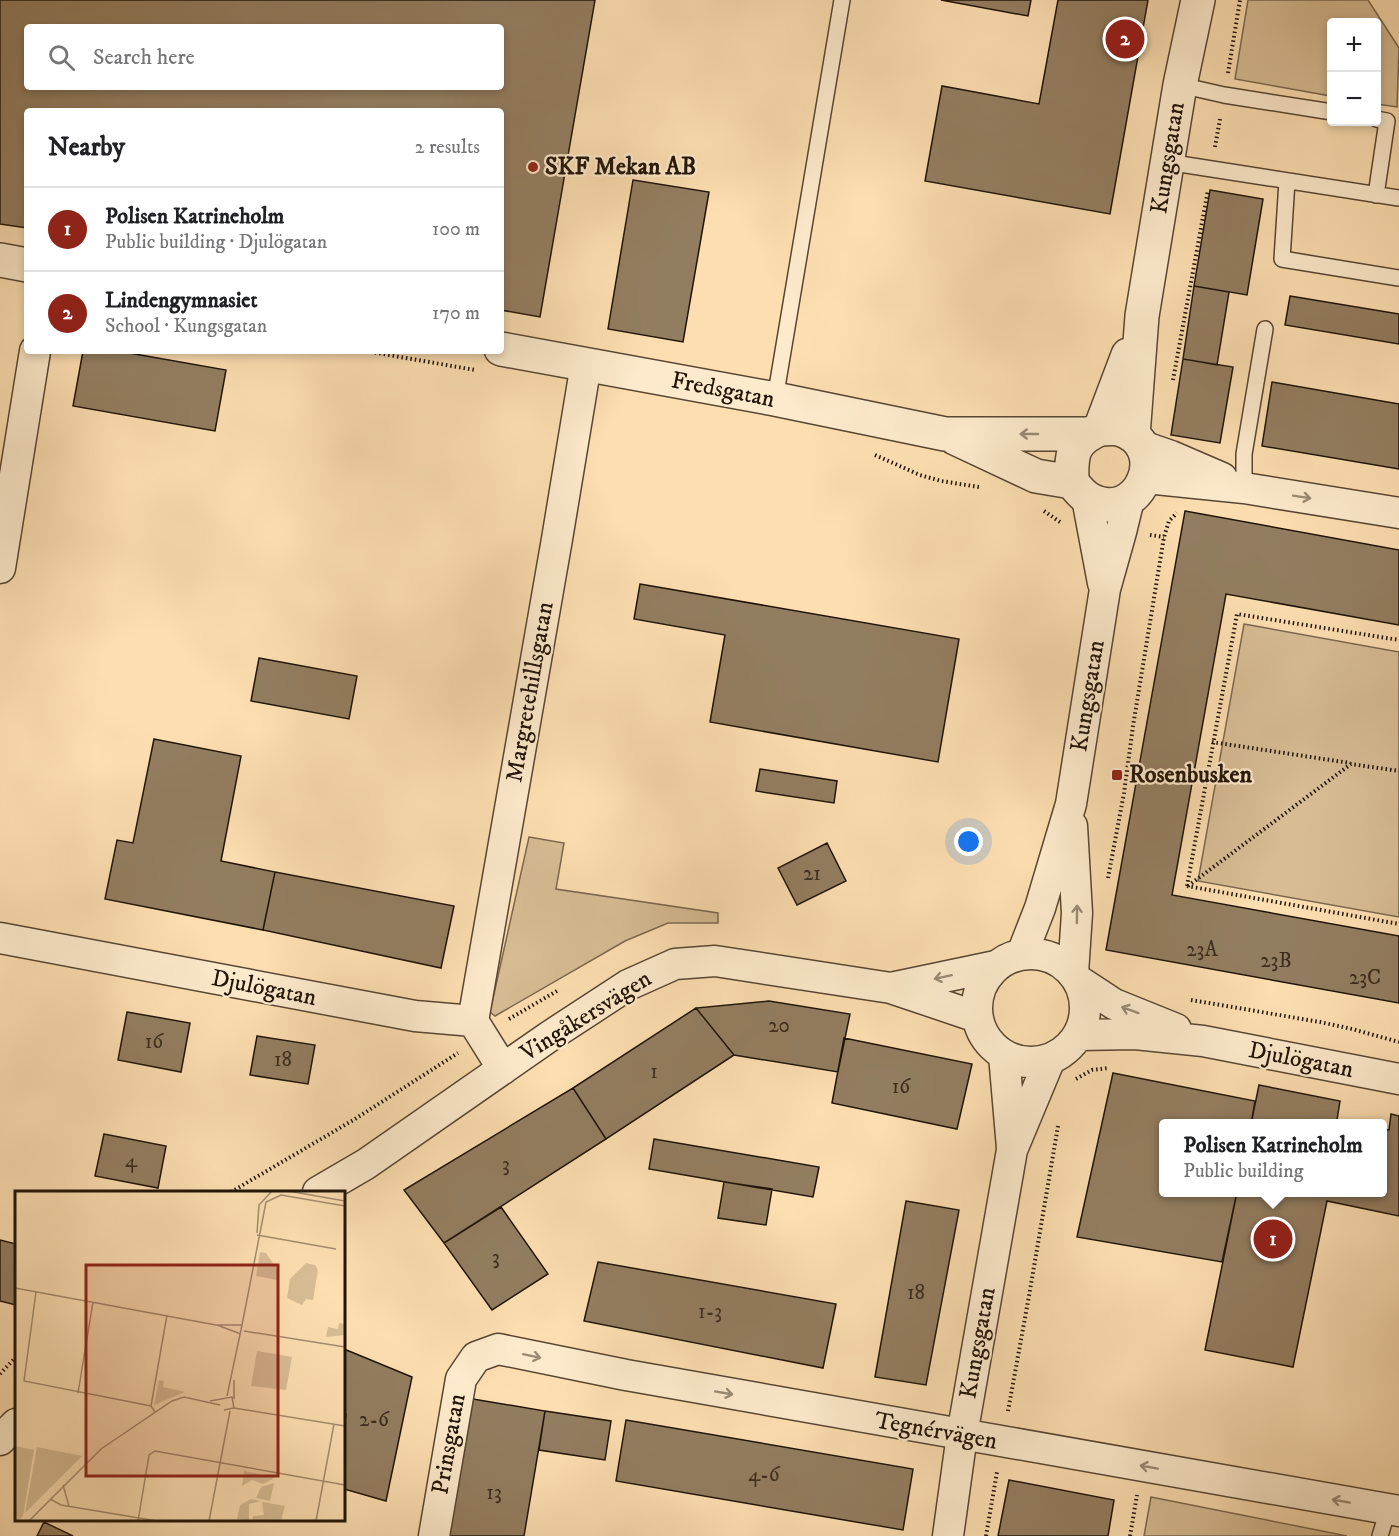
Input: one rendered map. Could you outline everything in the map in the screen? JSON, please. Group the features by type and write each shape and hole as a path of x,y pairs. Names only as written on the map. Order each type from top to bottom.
{"street":[{"name":"Kungsgatan","path":"1137,441 1142,316 1180,86 1198,0"},
{"path":"0,260 24,264"},
{"name":"Kungsgatan","path":"1094,431 1142,316"},
{"name":"Fredsgatan","path":"504,349 775,399 945,434 1094,431"},
{"path":"0,568 35,354"},
{"name":"Margretehillsgatan","path":"473,1021 586,363"},
{"path":"1137,441 1147,458 1147,472 1137,489 1116,504 1102,504 1079,490 1071,459 1078,444 1094,431 1118,429 1137,441 1244,488"},
{"name":"Fredsgatan","path":"945,434 1036,476 1079,490"},
{"path":"1137,489 1244,488 1399,513"},
{"name":"Kungsgatan","path":"1009,960 1041,908 1071,804 1104,589 1137,489"},
{"name":"Kungsgatan","path":"1079,490 1104,589"},
{"name":"Kungsgatan","path":"1071,804 1077,913 1076,977"},
{"name":"Djulögatan","path":"0,938 415,1016 473,1021"},
{"path":"1045,955 1059,961 1076,977 1085,999 1086,1008 1078,1035 1066,1050 1040,1062 1025,1062 1004,1055 989,1043 977,1017 980,989 984,980 1009,960 1045,955"},
{"name":"Vingåkersvägen","path":"891,988 1009,960"},
{"name":"Vingåkersvägen","path":"320,1191 366,1164 550,1036 628,985 675,964 715,961 891,988 977,1017"},
{"name":"Djulögatan","path":"1076,977 1114,1004 1203,1041"},
{"path":"473,1021 503,1069"},
{"name":"Djulögatan","path":"1078,1035 1135,1034 1203,1041 1399,1079"},
{"name":"Kungsgatan","path":"1004,1055 1012,1150"},
{"name":"Kungsgatan","path":"948,1536 962,1435 1012,1150 1050,1059"},
{"name":"Tegnérvägen","path":"476,1357 498,1349 626,1375 1143,1466 1389,1519"},
{"name":"Prinsgatan","path":"434,1536 461,1378 476,1357"},
{"path":"0,1440 15,1425"}],"lane":[{"path":"775,399 842,0"},
{"path":"1180,86 1327,111"},
{"path":"1376,195 1387,121 1381,120"},
{"path":"1167,162 1399,198"},
{"path":"1287,181 1282,259 1399,278"},
{"path":"1244,488 1244,454 1265,329"}],"path":[{"path":"1173,380 1212,170 1240,0"},
{"path":"1107,883 1124,794 1164,537 1169,521 1180,509"},
{"path":"1187,886 1237,614 1399,640"},
{"path":"1212,742 1399,771"},
{"path":"1187,886 1351,764"},
{"path":"1187,886 1399,924"},
{"path":"1182,998 1320,1022 1399,1042"},
{"path":"1074,1080 1092,1070 1114,1068"},
{"path":"986,1536 1059,1122"},
{"path":"0,1374 15,1358"},
{"path":"1130,1536 1143,1466"}],"shaded area":[{"path":"1248,0 1368,0 1380,18 1327,18 1327,95 1235,79"},
{"path":"1381,20 1399,48 1397,107 1381,105"},
{"path":"1244,624 1399,652 1399,917 1198,881"},
{"path":"529,837 564,843 556,889 718,913 718,923 668,923 625,941 495,1016 490,1012"},
{"path":"1151,1497 1347,1536 1144,1536"}],"building":[{"name":"SKF Mekan AB","path":"0,0 595,0 540,317 504,311 504,108 24,108 24,228 0,224"},
{"path":"941,0 1031,0 1028,16"},
{"path":"1058,0 1148,0 1110,214 925,181 942,86 1039,104"},
{"path":"633,180 709,192 683,342 608,329"},
{"path":"1210,190 1263,199 1247,295 1194,286"},
{"path":"1194,286 1229,292 1217,365 1183,359"},
{"path":"1290,296 1399,314 1399,344 1285,325"},
{"path":"82,354 135,354 226,370 215,431 73,406"},
{"path":"1183,359 1233,367 1220,443 1171,435"},
{"path":"1272,382 1399,404 1399,469 1262,446"},
{"path":"1185,511 1399,550 1399,625 1226,594 1172,895 1399,936 1399,1003 1106,950"},
{"path":"640,584 959,639 938,762 710,722 725,635 634,619"},
{"path":"259,658 357,676 349,719 251,701"},
{"path":"154,739 241,756 221,861 275,872 263,930 105,899 117,840 133,843"},
{"path":"760,769 837,781 834,803 756,791"},
{"path":"827,843 846,881 797,905 778,868"},
{"path":"275,872 454,906 441,968 263,930"},
{"path":"769,1001 850,1014 838,1072 734,1055 696,1008"},
{"path":"696,1008 734,1055 606,1139 573,1088"},
{"path":"127,1012 190,1023 181,1072 118,1060"},
{"path":"257,1036 315,1045 308,1084 250,1075"},
{"path":"844,1038 972,1064 957,1129 832,1103"},
{"path":"1113,1073 1255,1101 1252,1119 1159,1119 1159,1197 1236,1197 1222,1262 1077,1237"},
{"path":"1259,1085 1340,1101 1337,1119 1252,1119"},
{"path":"573,1088 606,1139 444,1243 404,1190"},
{"path":"1391,1114 1399,1116 1399,1216 1327,1201 1293,1367 1205,1350 1236,1197 1387,1197 1387,1130 1389,1130"},
{"path":"104,1134 166,1146 158,1188 95,1176"},
{"path":"654,1139 819,1167 813,1197 649,1169"},
{"path":"724,1182 772,1189 766,1225 718,1218"},
{"path":"906,1201 959,1210 926,1385 875,1377"},
{"path":"501,1207 548,1274 492,1310 444,1243"},
{"path":"0,1240 15,1244 15,1305 0,1301"},
{"path":"598,1262 836,1304 823,1368 584,1321"},
{"path":"345,1349 412,1377 386,1501 345,1489"},
{"path":"473,1399 545,1411 524,1536 449,1536"},
{"path":"545,1411 611,1421 605,1460 539,1450"},
{"path":"626,1420 913,1469 903,1530 616,1481"},
{"path":"1009,1480 1114,1500 1108,1536 998,1536"},
{"path":"44,1522 73,1536 37,1536"}],"place":[{"name":"Lindengymnasiet","path":"1125,39"},
{"name":"SKF Mekan AB","path":"533,167"},
{"name":"Rosenbusken","path":"1117,775"},
{"name":"Polisen Katrineholm","path":"1273,1239"}]}
